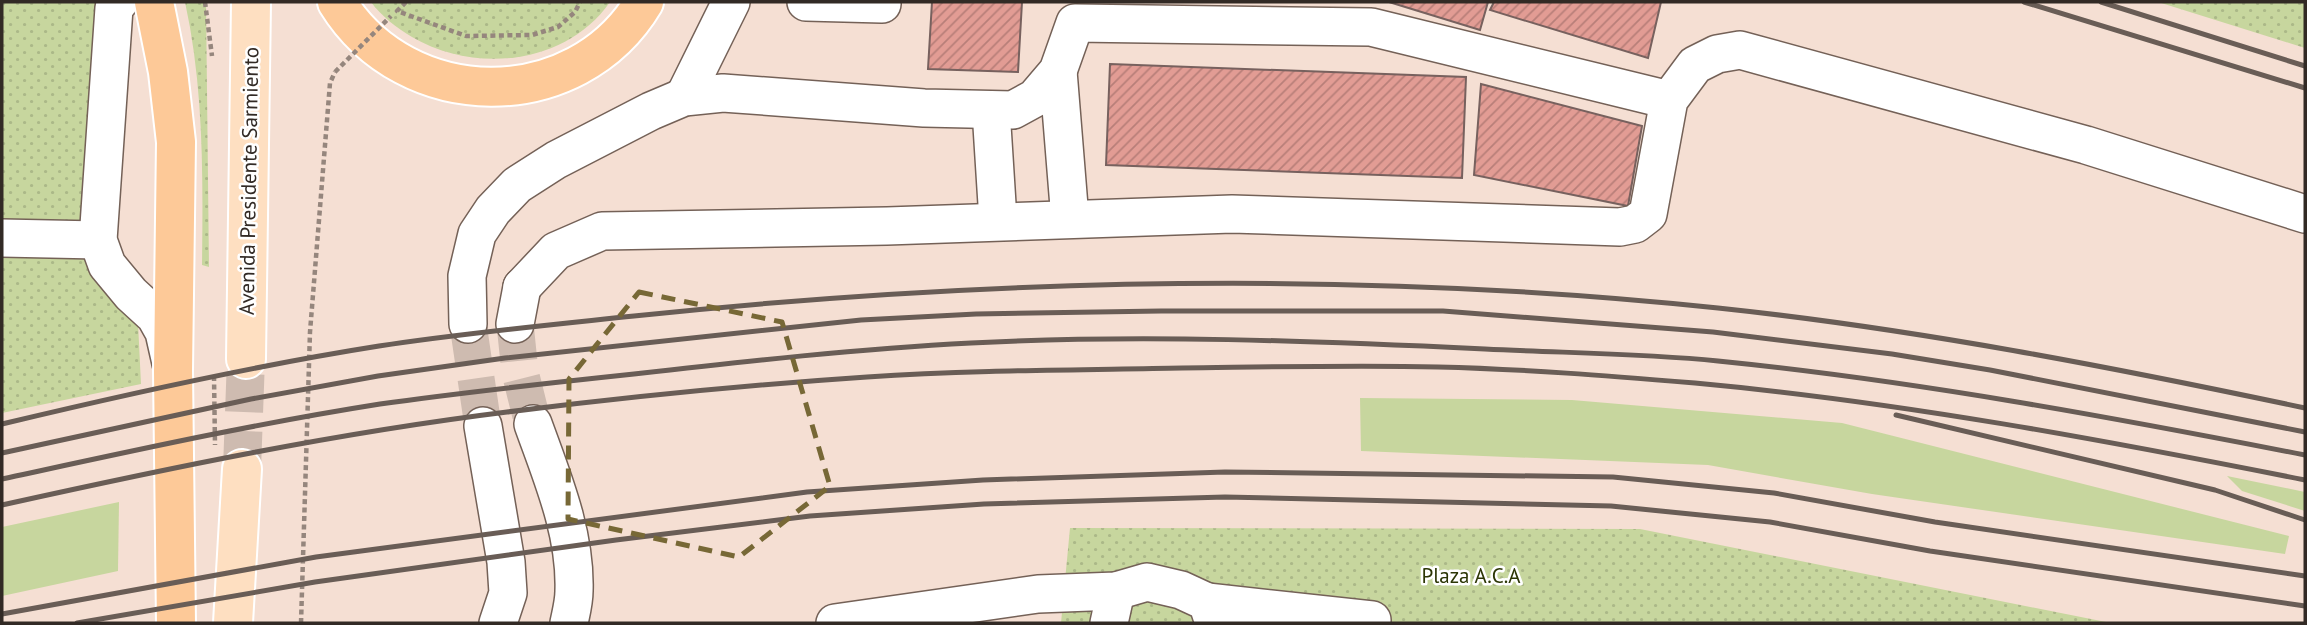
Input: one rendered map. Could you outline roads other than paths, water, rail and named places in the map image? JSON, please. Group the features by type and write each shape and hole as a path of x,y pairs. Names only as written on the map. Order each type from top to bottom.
{"highway":[{"path":"154,2 168,72 176,142 173,370 176,623"},
{"path":"337,2 372,45 410,68 449,82 501,87 551,77 597,54 617,38 644,2"}],"main road":[{"name":"Avenida Presidente Sarmiento","path":"246,359 251,2"},
{"path":"233,623 242,469"}],"lane":[{"path":"119,2 114,8 97,240 107,265 131,294 155,316 164,332 173,370"},
{"path":"684,97 732,2"},
{"path":"806,2 882,4"},
{"path":"1280,2 1669,100"},
{"path":"1070,219 1058,71 1076,12 1371,27"},
{"path":"515,324 522,287 556,251 602,231 887,226 998,220 1232,214 1620,227 1635,224 1648,214 1669,100 1695,65 1717,54 1741,50 2086,145 2305,214"},
{"path":"468,324 467,276 477,234 493,210 517,185 556,160 651,111 684,97 723,93 924,108 1013,110 1035,98 1058,71"},
{"path":"991,110 998,220"},
{"path":"2,238 97,240"},
{"path":"467,276 522,287"},
{"path":"533,424 563,510 573,561 574,592 569,623"},
{"path":"483,426 506,562 508,593 498,623"},
{"path":"835,623 1038,594 1112,607 1147,582 1181,590 1210,613 1380,622"}],"tunnel":[{"path":"468,324 483,426"},
{"path":"515,324 520,372 533,424"},
{"path":"242,469 246,359"}],"railway":[{"path":"2024,2 2305,88"},
{"path":"2101,2 2305,66"},
{"path":"2,424 284,362 475,333 769,303 905,293 1176,284 1447,288 1718,308 2013,350 2305,408"},
{"path":"2,453 251,399 378,376 505,358 861,320 976,314 1161,311 1443,311 1713,332 1892,354 1990,370 2305,432"},
{"path":"2,479 285,420 380,404 845,352 971,343 1099,339 1357,343 1689,358 1792,369 1939,390 2305,455"},
{"path":"2,505 317,441 443,421 642,396 906,375 1278,367 1406,366 1502,369 1663,380 1772,391 1925,411 2305,480"},
{"path":"1896,415 2215,490 2305,520"},
{"path":"2,614 316,557 807,492 983,480 1225,472 1613,477 1774,493 1935,522 2305,576"},
{"path":"77,623 315,582 810,516 984,504 1225,497 1611,506 1770,522 1930,551 2305,606"}],"park label":[{"name":"Plaza A.C.A","path":"1471,576"}]}
